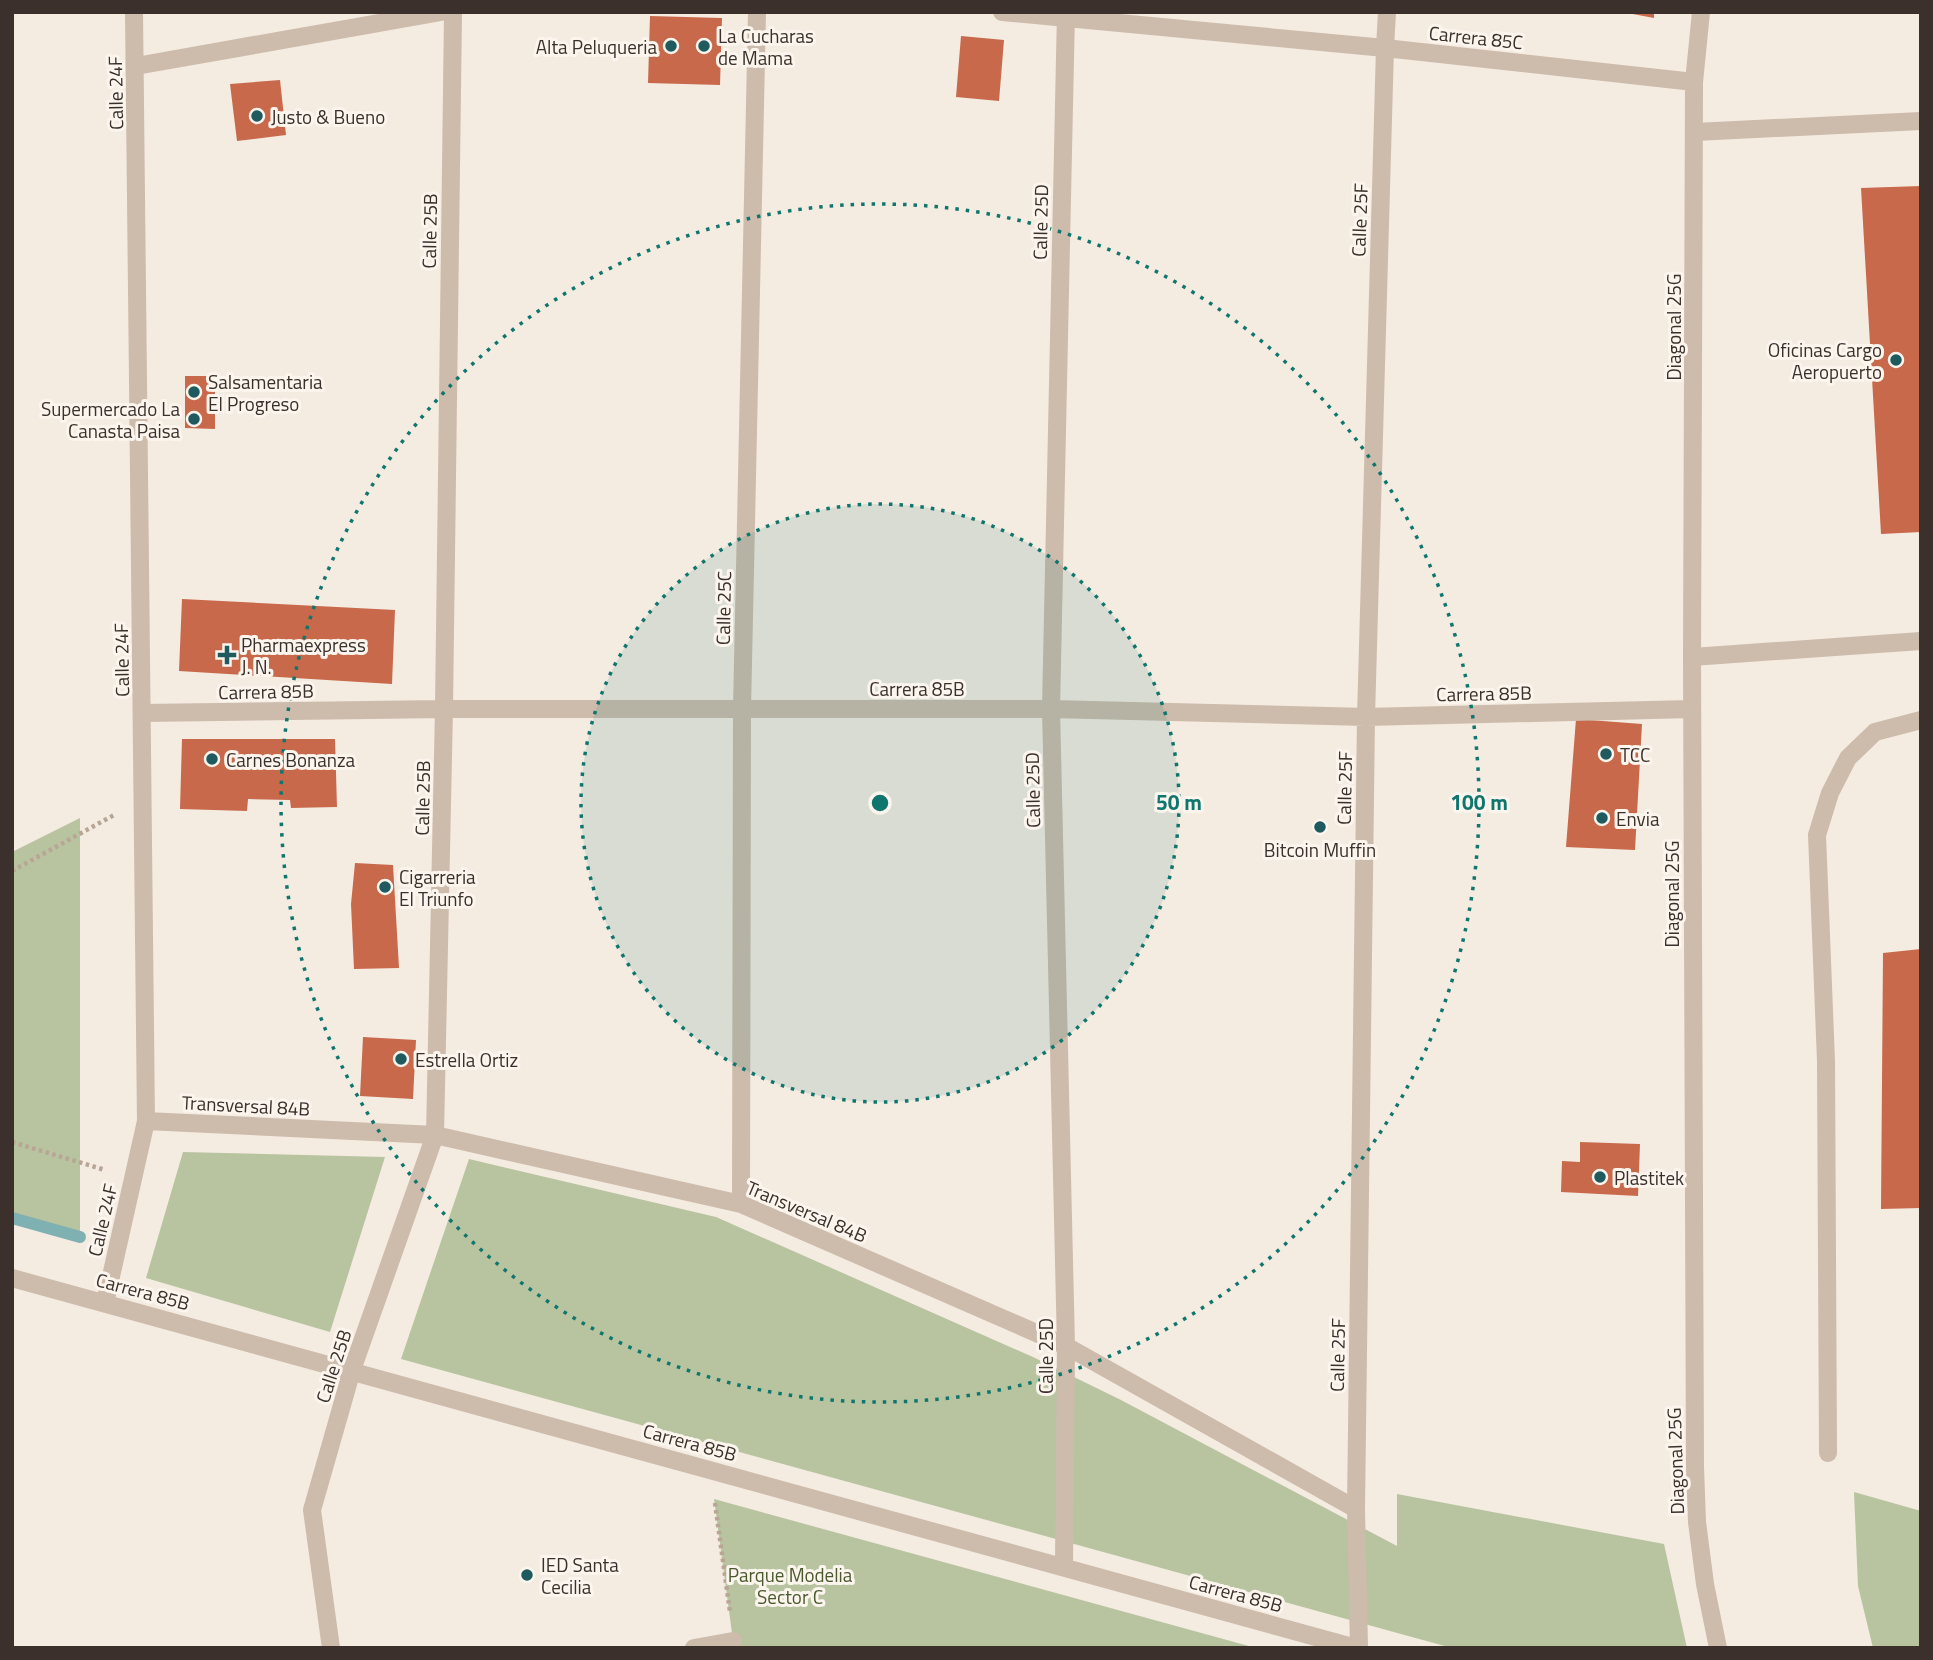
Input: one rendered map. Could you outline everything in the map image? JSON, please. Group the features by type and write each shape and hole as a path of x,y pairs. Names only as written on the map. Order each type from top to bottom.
{"street":[{"name":"Calle 24F","path":"106,1303 146,1121 134,12"},
{"path":"136,66 441,12"},
{"name":"Calle 25B","path":"331,1648 312,1510 352,1370 435,1135 444,709 453,12"},
{"name":"Calle 25C","path":"741,1204 742,709 757,12"},
{"name":"Carrera 85C","path":"1002,12 1065,15 1695,82"},
{"name":"Calle 25F","path":"1357,1648 1356,1509 1366,717 1387,12"},
{"name":"Diagonal 25G","path":"1700,12 1695,82 1692,657 1695,1467 1705,1584 1718,1648"},
{"name":"Calle 25D","path":"1064,1567 1066,1346 1051,709 1065,15"},
{"path":"1695,132 1921,121"},
{"path":"1692,657 1921,641"},
{"name":"Carrera 85B","path":"142,713 444,709 1051,709 1366,717 1692,709"},
{"path":"1828,1453 1826,1062 1817,835 1829,793 1848,758 1875,732 1921,720"},
{"name":"Transversal 84B","path":"146,1121 435,1135 741,1204 1066,1346 1356,1509"},
{"name":"Carrera 85B","path":"13,1282 106,1303 1357,1648"},
{"path":"694,1648 733,1641"}],"path":[{"path":"12,870 143,800"},
{"path":"12,1142 133,1179"},
{"path":"710,1469 733,1641"}],"green space":[{"path":"80,818 80,1237 12,1218 12,852"},
{"path":"183,1152 385,1157 330,1332 146,1278"},
{"path":"469,1159 716,1217 1033,1357 1121,1400 1397,1546 1397,1494 1664,1544 1687,1648 1452,1648 401,1359"},
{"path":"1854,1492 1921,1511 1921,1648 1873,1648 1858,1586"},
{"name":"Parque Modelia Sector C","path":"714,1499 1256,1648 734,1648"}],"building":[{"path":"1622,12 1654,12 1654,18"},
{"path":"650,16 722,18 720,85 648,83"},
{"path":"961,36 1004,40 999,101 956,97"},
{"path":"280,80 286,135 237,141 230,84"},
{"name":"Oficinas Cargo Aeropuerto","path":"1921,186 1921,532 1881,534 1861,188"},
{"path":"185,376 215,376 215,429 185,428"},
{"path":"182,599 395,610 392,684 179,671"},
{"path":"1576,719 1642,724 1635,850 1566,847"},
{"path":"182,739 335,739 337,807 291,808 290,800 248,799 247,811 180,809"},
{"path":"355,863 393,865 399,968 354,969 351,904"},
{"path":"1921,949 1921,1208 1881,1209 1883,953"},
{"path":"363,1037 416,1040 413,1099 360,1096"},
{"name":"Plastitek","path":"1580,1142 1640,1144 1638,1196 1561,1192 1562,1161 1580,1162"}],"waterway":[{"path":"12,1218 80,1237"}],"place":[{"name":"Alta Peluqueria","path":"671,46"},
{"name":"La Cucharas de Mama","path":"704,46"},
{"name":"Justo & Bueno","path":"257,116"},
{"name":"Oficinas Cargo Aeropuerto","path":"1896,360"},
{"name":"Salsamentaria El Progreso","path":"194,392"},
{"name":"Supermercado La Canasta Paisa","path":"194,419"},
{"name":"Pharmaexpress J. N.","path":"227,655"},
{"name":"TCC","path":"1606,754"},
{"name":"Carnes Bonanza","path":"212,759"},
{"name":"Envia","path":"1602,818"},
{"name":"Bitcoin Muffin","path":"1320,827"},
{"name":"Cigarreria El Triunfo","path":"385,887"},
{"name":"Estrella Ortiz","path":"401,1059"},
{"name":"Plastitek","path":"1600,1177"},
{"name":"IED Santa Cecilia","path":"527,1575"}]}
